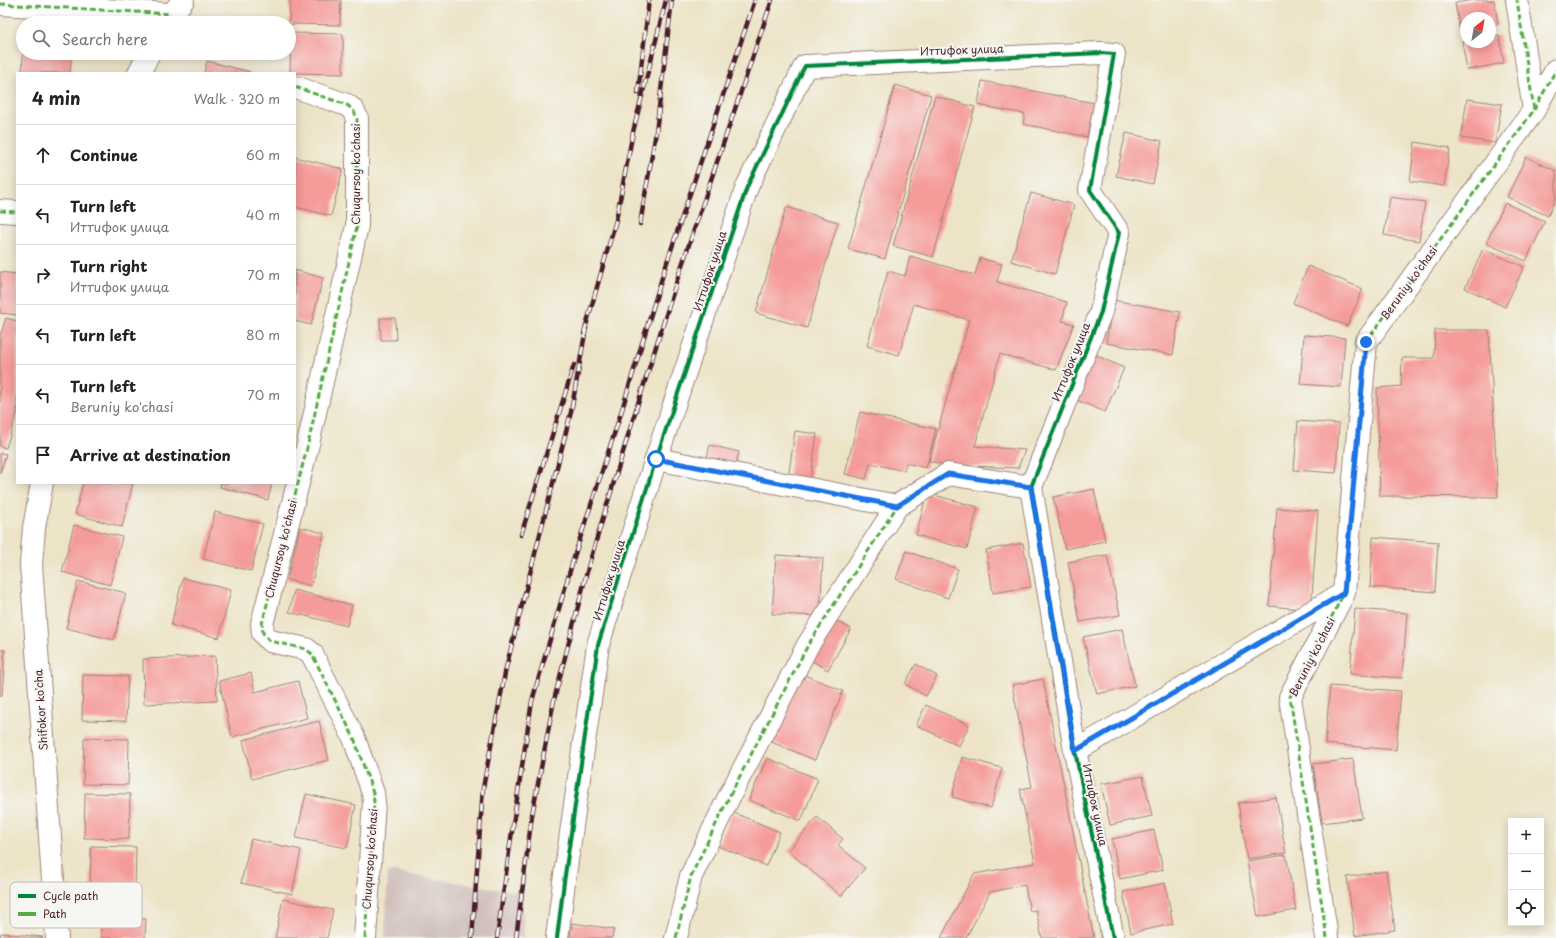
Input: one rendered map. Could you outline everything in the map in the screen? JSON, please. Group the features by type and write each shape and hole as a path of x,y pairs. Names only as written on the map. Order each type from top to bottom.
{"street":[{"path":"1517,0 1534,110"},
{"path":"0,4 173,12"},
{"name":"Иттифок улица","path":"557,938 598,645 656,459 747,187 805,66 1114,54 1090,190 1119,233 1101,312 1031,487 1075,751 1113,938"},
{"path":"140,72 146,60"},
{"name":"Beruniy ko'chasi","path":"1327,938 1290,697 1344,593 1366,342 1534,110 1556,70"},
{"name":"Chuqursoy ko'chasi","path":"296,87 347,105 353,110 357,118 357,226 308,444 262,624 263,633 270,641 306,649 312,654 354,738 373,793 374,802 365,938"},
{"path":"0,211 16,212"},
{"path":"656,459 897,506"},
{"path":"676,938 691,876 730,795 808,645 897,506 948,474 1031,487"},
{"name":"Shifokor ko'cha","path":"42,484 34,528 31,564 53,882"},
{"path":"1075,751 1344,593"},
{"name":"Shifokor ko'cha","path":"56,928 57,938"}],"shaded area":[{"path":"388,871 522,893 524,938 385,938"}],"building":[{"path":"290,0 341,0 340,25 296,24 296,16 289,16"},
{"path":"1474,0 1494,0 1496,12 1460,12 1460,31 1455,3"},
{"path":"1496,12 1498,25 1496,25"},
{"path":"296,33 343,34 343,74 290,72 290,60 296,60"},
{"path":"1499,35 1504,63 1467,70 1463,48 1496,48 1496,36"},
{"path":"23,60 71,60 70,72 22,72"},
{"path":"207,61 250,72 204,72"},
{"path":"982,81 1094,103 1087,137 1023,124 1025,114 978,105"},
{"path":"895,85 931,95 885,259 848,249"},
{"path":"935,96 975,107 933,257 893,246"},
{"path":"1467,99 1502,104 1495,143 1461,138"},
{"path":"1126,133 1162,141 1153,184 1116,176"},
{"path":"1415,142 1450,148 1444,186 1410,181"},
{"path":"296,157 343,169 331,216 296,207"},
{"path":"1526,157 1556,171 1556,198 1548,216 1507,197"},
{"path":"1031,193 1074,205 1055,274 1011,261"},
{"path":"1390,197 1425,202 1419,241 1384,235"},
{"path":"1505,203 1545,221 1526,261 1486,243"},
{"path":"786,207 838,222 807,328 756,313"},
{"path":"1483,249 1524,267 1505,307 1465,288"},
{"path":"910,256 975,275 980,258 1002,264 997,282 1067,302 1062,321 1074,324 1056,370 1000,354 975,446 1025,450 1018,468 946,465 929,461 969,320 914,304 899,355 867,346 888,271 905,276"},
{"path":"1308,266 1363,289 1347,326 1293,303"},
{"path":"296,270 323,278 311,325 296,321"},
{"path":"0,272 16,274 16,315 0,313"},
{"path":"1113,300 1180,312 1173,355 1106,343"},
{"path":"6,318 16,321 16,416 6,448 0,446 0,336"},
{"path":"380,318 395,318 396,340 381,340"},
{"path":"1435,330 1489,330 1498,497 1380,496 1377,388 1401,386 1402,358 1434,358"},
{"path":"1304,335 1345,338 1341,387 1300,384"},
{"path":"1093,354 1124,368 1105,412 1074,399"},
{"path":"860,412 936,429 926,468 906,463 904,471 870,463 866,479 845,474"},
{"path":"1298,421 1339,424 1336,473 1294,470"},
{"path":"795,431 817,434 810,483 788,479"},
{"path":"710,445 739,452 735,468 706,461"},
{"path":"0,453 6,454 0,473"},
{"path":"83,484 133,484 122,527 75,514"},
{"path":"221,484 272,484 268,500 220,487"},
{"path":"1094,489 1105,541 1065,549 1053,497"},
{"path":"927,493 978,507 967,549 916,535"},
{"path":"1277,508 1318,511 1311,610 1269,606"},
{"path":"215,512 263,524 251,571 203,559"},
{"path":"74,525 122,537 110,585 62,572"},
{"path":"300,527 324,533 311,586 287,580"},
{"path":"1373,537 1438,542 1435,592 1370,587"},
{"path":"1023,543 1031,587 993,593 986,550"},
{"path":"906,551 958,569 948,598 896,579"},
{"path":"776,555 823,558 820,616 772,614"},
{"path":"1107,555 1120,615 1080,622 1068,562"},
{"path":"183,578 231,590 219,638 171,625"},
{"path":"78,581 126,593 114,640 66,628"},
{"path":"294,590 352,605 347,626 289,612"},
{"path":"1355,609 1407,613 1402,678 1350,674"},
{"path":"830,617 851,629 828,670 807,658"},
{"path":"1122,629 1135,686 1097,694 1083,637"},
{"path":"0,650 5,650 2,696 0,696"},
{"path":"215,656 217,701 144,704 143,659"},
{"path":"916,664 937,676 926,696 905,684"},
{"path":"798,672 843,691 815,760 769,741"},
{"path":"251,673 255,692 298,681 307,718 232,737 219,681"},
{"path":"83,675 128,676 126,721 82,720"},
{"path":"1043,679 1094,938 1042,938 1036,910 1030,911 1025,885 990,892 966,938 941,938 974,874 1035,863 1020,789 1032,787 1012,685"},
{"path":"1330,686 1401,691 1396,750 1325,744"},
{"path":"926,705 969,725 959,746 916,725"},
{"path":"319,721 329,760 252,779 243,740"},
{"path":"84,738 129,739 128,785 83,784"},
{"path":"962,757 1002,768 991,808 952,797"},
{"path":"767,758 818,779 801,821 749,800"},
{"path":"1353,759 1362,818 1322,823 1313,764"},
{"path":"1143,776 1152,816 1110,825 1101,784"},
{"path":"85,793 130,794 129,839 84,838"},
{"path":"306,794 356,805 347,848 296,838"},
{"path":"1276,797 1286,853 1247,859 1238,803"},
{"path":"732,812 780,832 766,866 718,846"},
{"path":"817,817 843,839 838,845 865,868 841,896 788,851"},
{"path":"1154,830 1163,870 1120,879 1112,839"},
{"path":"251,839 301,850 292,894 241,883"},
{"path":"91,846 136,847 135,882 90,882"},
{"path":"1286,855 1296,910 1258,917 1247,861"},
{"path":"1386,871 1395,930 1355,936 1347,877"},
{"path":"1165,883 1173,924 1131,933 1123,892"},
{"path":"283,899 333,910 327,938 275,938"},
{"path":"142,919 146,919 145,938 101,938 101,928 142,928"},
{"path":"572,923 614,929 612,938 570,938"},
{"path":"1,933 43,937 43,938 0,938"}],"railway":[{"path":"638,93 649,0"},
{"path":"584,333 616,220 633,132 666,0"},
{"path":"640,224 656,132 672,0"},
{"path":"497,938 532,701 574,557 620,416 664,271 755,0"},
{"path":"516,938 532,815 554,700 589,564 678,277 772,0"},
{"path":"472,938 483,788 506,668 571,412 586,328"},
{"path":"521,535 574,365"}],"marked path":[{"path":"1327,938 1290,697 1344,593 1366,342 1534,110 1517,0"},
{"path":"0,4 171,14"},
{"path":"1534,110 1556,70"},
{"path":"296,87 347,105 353,110 357,118 357,226 308,444 262,624 263,633 270,641 306,649 312,654 354,738 373,793 374,802 365,938"},
{"path":"0,211 16,212"},
{"path":"656,459 897,506"},
{"path":"676,938 691,876 730,795 808,645 897,506 948,474 1031,487"},
{"path":"1075,751 1344,593"}],"cycle path":[{"path":"557,938 598,645 656,459 747,187 805,66 1101,53 1114,54 1090,190 1119,233 1101,312 1031,487 1075,751 1113,938"}],"route":[{"path":"656,459 897,506 948,474 1031,487 1075,751 1344,593 1366,342"}]}
